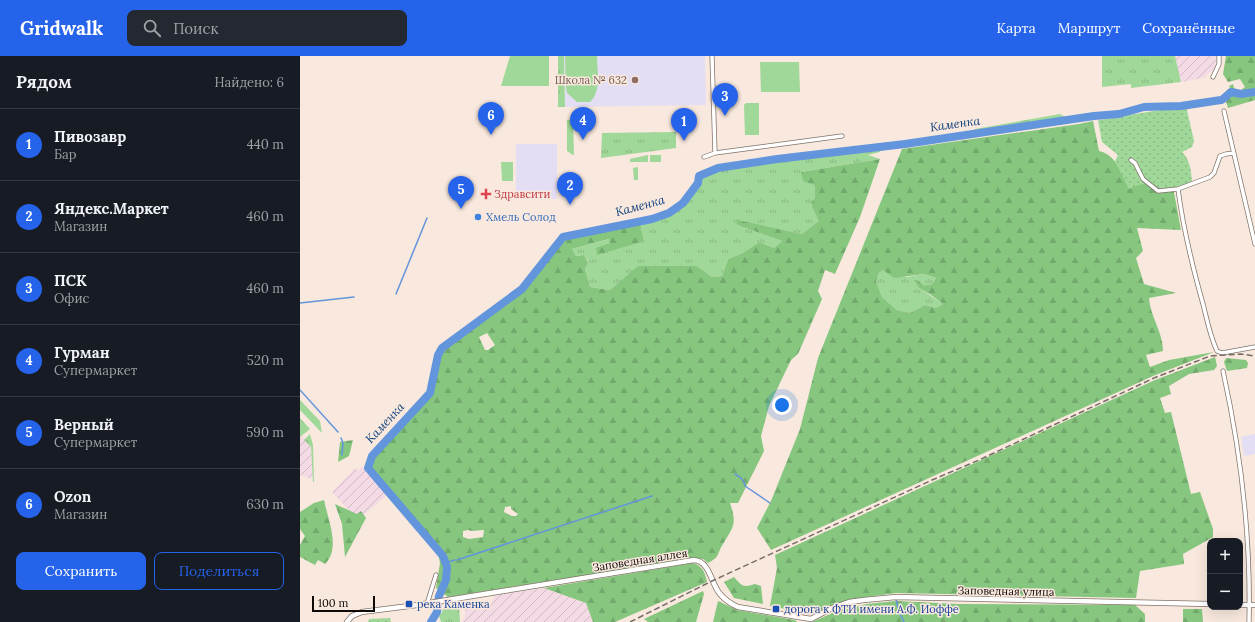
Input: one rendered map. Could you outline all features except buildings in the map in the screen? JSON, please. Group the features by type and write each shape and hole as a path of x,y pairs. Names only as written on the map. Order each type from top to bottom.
{"street":[{"path":"712,56 715,153"},
{"path":"1213,77 1219,64 1219,56"},
{"path":"1224,111 1255,244"},
{"path":"704,157 715,153 842,136"},
{"path":"1131,160 1135,163 1143,179 1158,191 1178,189 1210,177 1214,173 1220,156 1234,153"},
{"path":"1178,189 1184,232 1212,341 1216,351 1222,353 1255,347"},
{"path":"1223,371 1233,419 1242,481 1252,605 1249,622"},
{"name":"Заповедная аллея","path":"427,604 694,560 706,567 719,594 729,603 738,607 811,619"},
{"path":"347,622 352,616 362,612 427,604 436,575"},
{"name":"Заповедная улица","path":"806,622 832,608 849,602 896,597 1207,604"}],"shaded area":[{"name":"Школа № 632","path":"564,56 705,56 706,105 565,107"},
{"path":"1175,56 1216,56 1215,68 1203,78 1181,82"},
{"path":"516,144 557,144 557,199 516,199"},
{"path":"1255,434 1255,454 1244,456 1241,437"},
{"path":"301,436 311,447 313,479 300,475"},
{"path":"362,466 388,494 358,520 332,492 355,468 358,471"},
{"path":"544,588 586,603 593,622 462,622 462,620 465,619 465,607 491,605 495,595"}],"green space":[{"path":"510,56 549,56 549,86 501,86"},
{"path":"558,56 564,56 565,107 558,107"},
{"path":"565,56 597,56 597,86 594,97 590,102 577,102 567,93"},
{"path":"1102,56 1175,56 1181,82 1131,88 1131,84 1102,87"},
{"path":"1226,56 1255,56 1255,90 1251,91 1251,93 1255,96 1255,100 1228,108 1226,102 1228,96 1226,91 1230,88 1229,86 1233,84 1234,88 1240,91 1245,87 1240,79 1228,82 1223,74"},
{"path":"760,62 799,62 800,92 761,92"},
{"path":"746,103 759,103 759,135 745,135 744,105"},
{"path":"1186,106 1194,141 1192,147 1182,152 1185,155 1191,169 1192,181 1173,187 1161,188 1148,184 1129,189 1115,161 1118,155 1102,142 1098,120"},
{"path":"1060,114 1070,120 971,134 975,129"},
{"path":"573,119 574,155 567,151 567,120"},
{"path":"1093,121 1099,151 1110,156 1121,171 1129,188 1145,176 1160,188 1173,187 1181,230 1137,228 1143,251 1136,258 1144,284 1176,293 1149,298 1161,337 1163,351 1146,355 1150,367 1169,360 1214,352 1153,376 771,550 757,528 771,501 800,429 818,358 902,149","holes":["883,270 894,278 924,274 936,278 932,284 924,286 918,280 914,280 919,288 943,304 936,308 925,305 910,313 897,310 882,297 876,281 879,273"]},
{"path":"676,132 676,148 601,158 602,133"},
{"path":"881,146 880,152 868,155 880,159 801,172 815,185 816,198 811,204 820,221 802,234 737,221 737,225 782,241 774,248 759,242 743,253 728,259 722,276 712,277 697,266 639,266 610,290 590,287 585,269 588,261 584,255 576,256 572,249 610,239 610,243 644,241 640,223 670,216 687,198 695,186 699,176 718,168"},
{"path":"648,155 648,162 630,162 630,159"},
{"path":"650,155 661,155 661,162 650,162"},
{"path":"880,159 860,217 835,274 825,270 818,291 822,299 798,354 791,360 769,406 761,436 764,451 738,503 730,503 734,520 733,525 717,557 708,563 703,559 695,558 448,597 436,588 440,563 438,553 369,469 374,457 433,394 441,351 523,291 562,239 640,223 644,241 597,255 596,248 610,243 609,239 572,249 576,256 584,255 588,262 585,269 590,287 610,290 638,266 697,266 712,277 722,276 728,259 743,253 759,242 774,248 782,241 737,225 737,220 802,234 819,221 811,204 815,198 815,185 803,181 801,172","holes":["487,333 495,345 488,350 485,350 479,337","511,506 511,509 518,514 516,516 512,516 504,512 505,507","468,530 484,530 483,537 469,539 463,537 463,531"]},
{"path":"501,162 513,162 513,181 502,181"},
{"path":"638,167 638,180 634,180 633,168"},
{"path":"883,270 907,277 924,274 936,278 932,284 924,287 918,280 919,288 943,304 936,308 925,305 910,313 897,310 882,297 876,281 879,273"},
{"path":"1215,357 1217,366 1214,370 1189,374 1169,386 1171,394 1160,398 1165,413 1171,412 1191,494 1200,492 1213,529 1213,537 1207,538 1207,540 1183,554 1184,564 1140,571 1136,598 896,593 837,603 812,614 770,606 777,568 775,555 1155,380"},
{"path":"1226,358 1246,360 1248,363 1247,368 1227,371 1224,362"},
{"path":"300,400 320,421 322,433 300,410"},
{"path":"300,418 310,429 300,437"},
{"path":"310,434 313,445 314,482 311,447 304,440"},
{"path":"353,440 349,456 338,462 340,442"},
{"path":"324,500 332,534 332,550 330,557 325,564 318,560 315,565 300,557 300,545 305,536 300,529 300,512 314,503"},
{"path":"335,504 357,514 361,511 366,518 345,557 342,524"},
{"path":"693,563 703,570 707,582 615,622 593,622 586,603 544,588"},
{"path":"734,577 745,586 755,584 761,586 763,604 734,598 724,582"},
{"path":"703,591 704,594 696,622 648,622 644,619"},
{"path":"718,601 737,610 795,620 797,622 713,622"},
{"path":"896,601 958,604 1135,605 1145,614 1145,622 812,622 839,610 867,604"},
{"path":"459,603 460,622 441,622 439,616 444,606"},
{"path":"1183,609 1202,609 1203,622 1183,622"},
{"path":"390,618 391,622 368,622 369,619"}],"waterway":[{"name":"Каменка","path":"1223,99 1231,92 1241,94 1255,92"},
{"name":"Каменка","path":"431,622 437,612 439,596 446,580 447,567 443,556 368,468 372,456 430,393 438,355 442,348 522,289 563,237 652,219 669,213 683,203 698,183 699,176 718,168 777,159 905,144 1094,116 1119,114 1144,107 1181,106 1221,100"},
{"path":"396,294 427,218"},
{"path":"300,303 354,297"},
{"path":"300,390 338,432"},
{"path":"341,438 343,443 342,455"},
{"path":"735,474 743,480 745,486 770,503"},
{"path":"457,560 652,496"},
{"path":"445,563 455,560"},
{"path":"896,599 899,612 904,622"}],"railway":[{"path":"630,622 712,581 979,460 1154,378 1210,356 1241,354 1255,356"}],"place":[{"name":"Школа № 632","path":"635,80"},
{"name":"ПСК","path":"725,116"},
{"name":"Ozon","path":"491,135"},
{"name":"Гурман","path":"583,140"},
{"name":"Пивозавр","path":"684,141"},
{"name":"Здравсити","path":"486,194"},
{"name":"Яндекс.Маркет","path":"570,205"},
{"name":"Верный","path":"461,209"},
{"name":"Хмель Солод","path":"478,217"},
{"name":"река Каменка","path":"409,604"},
{"name":"дорога к ФТИ имени А.Ф. Иоффе","path":"776,609"}]}
